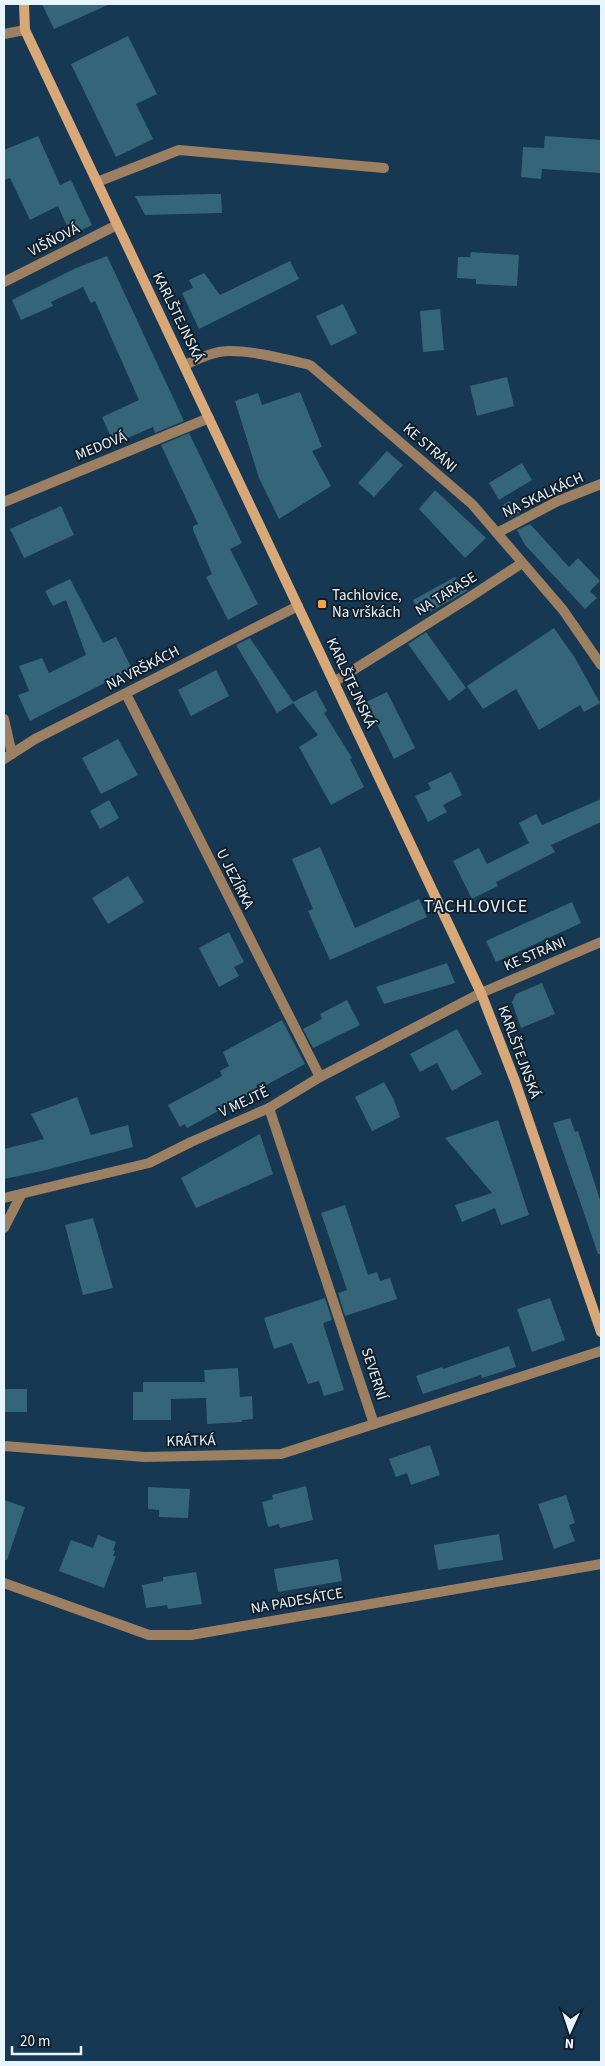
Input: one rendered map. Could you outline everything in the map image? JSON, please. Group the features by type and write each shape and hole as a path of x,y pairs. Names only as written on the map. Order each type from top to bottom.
{"main road":[{"name":"KARLŠTEJNSKÁ","path":"24,4 25,30 185,364 481,993 515,1081 601,1332"}],"street":[{"path":"4,34 25,30"},
{"path":"97,182 179,150 384,168"},
{"name":"VIŠŇOVÁ","path":"4,282 117,225"},
{"name":"KE STRÁNI","path":"185,364 207,355 228,350 278,357 310,365 472,504 563,610 601,665"},
{"name":"MEDOVÁ","path":"4,502 209,418"},
{"name":"NA SKALKÁCH","path":"497,533 558,501 601,484"},
{"name":"NA TARASE","path":"334,682 522,563"},
{"name":"NA VRŠKÁCH","path":"8,756 35,739 298,606"},
{"name":"U JEZÍRKA","path":"126,694 320,1077"},
{"path":"4,720 8,756"},
{"name":"KE STRÁNI","path":"481,993 601,942"},
{"name":"V MEJTĚ","path":"4,1198 150,1163 191,1142 269,1108 320,1077 481,993"},
{"name":"SEVERNÍ","path":"269,1108 374,1424 601,1351"},
{"path":"4,1228 21,1195"},
{"name":"KRÁTKÁ","path":"4,1446 145,1457 281,1454 374,1424"},
{"name":"NA PADESÁTCE","path":"4,1583 149,1635 191,1635 601,1564"}],"building":[{"path":"42,4 110,4 54,29"},
{"path":"128,36 157,94 136,104 153,139 116,157 71,64"},
{"path":"38,136 60,185 71,180 92,225 71,235 58,206 30,220 10,178 4,180 4,150"},
{"path":"545,136 601,140 601,173 542,169 541,179 521,177 523,147 544,148"},
{"path":"221,194 222,213 145,215 135,196"},
{"path":"471,252 519,255 517,286 476,284 476,279 457,278 458,257 470,257"},
{"path":"107,256 184,421 155,433 153,427 114,444 102,417 139,400 95,301 91,303 83,287 51,302 53,306 21,320 12,300 76,268"},
{"path":"290,261 299,279 199,329 182,293 193,288 189,280 204,273 220,295"},
{"path":"343,304 357,333 331,346 316,316"},
{"path":"440,309 444,350 423,352 420,311"},
{"path":"507,377 514,406 477,416 470,386"},
{"path":"300,392 322,447 312,451 331,486 279,519 259,478 235,401 258,393 262,405"},
{"path":"189,433 242,543 230,549 258,604 228,620 206,577 212,574 193,530 193,526 198,524 161,445"},
{"path":"387,451 403,465 374,497 358,483"},
{"path":"522,463 532,480 499,500 489,483"},
{"path":"435,490 486,538 465,558 419,509"},
{"path":"509,501 520,513 510,518 503,505"},
{"path":"61,506 74,535 24,558 10,529"},
{"path":"530,524 569,567 578,558 600,581 590,591 597,598 585,609 525,545 517,530"},
{"path":"455,577 467,591 421,617 413,600"},
{"path":"70,579 103,643 116,637 132,669 30,721 18,695 29,691 19,666 42,658 49,673 86,655 66,600 53,606 45,591"},
{"path":"554,628 575,658 600,703 584,712 580,705 539,730 516,689 483,709 467,686"},
{"path":"426,632 466,688 449,701 408,644"},
{"path":"250,638 293,702 316,690 327,711 324,713 352,758 350,759 364,787 331,805 299,747 318,735 293,703 277,713 236,645"},
{"path":"216,670 229,696 191,716 178,690"},
{"path":"387,692 415,748 394,759 366,702"},
{"path":"118,739 138,775 101,794 82,758"},
{"path":"451,772 462,795 443,805 447,812 428,822 415,796 431,789 428,783"},
{"path":"601,799 601,822 551,845 555,852 496,882 498,886 472,899 453,861 479,848 487,864 529,843 519,823 536,814 542,825"},
{"path":"109,800 119,818 100,829 90,811"},
{"path":"320,847 355,928 419,899 427,917 330,960 308,911 313,909 292,859"},
{"path":"128,876 144,902 108,924 92,898"},
{"path":"572,902 581,923 496,962 486,941"},
{"path":"229,932 244,962 234,967 239,976 219,987 199,948"},
{"path":"447,963 455,983 384,1004 376,987"},
{"path":"542,983 555,1014 521,1028 512,1002 516,994"},
{"path":"347,1000 360,1025 313,1048 303,1029 322,1019 320,1014"},
{"path":"282,1020 305,1064 187,1128 185,1124 180,1127 168,1105 222,1076 220,1071 229,1066 223,1052"},
{"path":"457,1029 482,1074 452,1091 437,1063 420,1072 410,1054"},
{"path":"384,1082 394,1100 400,1117 372,1131 355,1097"},
{"path":"77,1097 91,1135 128,1125 133,1147 4,1179 4,1149 44,1139 31,1114"},
{"path":"570,1118 575,1132 578,1131 601,1203 601,1254 598,1254 553,1123"},
{"path":"498,1120 529,1215 501,1225 495,1208 462,1222 455,1205 492,1193 445,1138"},
{"path":"260,1134 273,1174 196,1208 181,1178"},
{"path":"345,1205 368,1275 377,1272 380,1281 390,1278 397,1299 345,1316 338,1293 347,1290 321,1213"},
{"path":"93,1218 113,1288 83,1295 65,1225"},
{"path":"325,1298 332,1320 323,1323 344,1390 324,1396 319,1381 308,1384 292,1343 274,1349 264,1318"},
{"path":"550,1298 565,1340 532,1352 517,1309"},
{"path":"509,1346 516,1367 482,1378 481,1375 423,1394 416,1376 442,1367 443,1369"},
{"path":"238,1368 240,1397 252,1396 253,1419 242,1420 242,1422 207,1424 206,1398 171,1399 171,1420 133,1420 133,1392 143,1392 143,1382 205,1382 204,1370"},
{"path":"4,1389 27,1389 27,1412 4,1412"},
{"path":"430,1445 440,1475 411,1485 407,1473 396,1477 389,1459"},
{"path":"306,1486 313,1520 280,1528 279,1524 268,1527 262,1502 273,1499 272,1495"},
{"path":"148,1487 190,1489 188,1518 159,1517 159,1510 148,1509"},
{"path":"566,1495 575,1523 569,1525 575,1541 554,1549 538,1504"},
{"path":"4,1500 25,1507 7,1560 4,1560"},
{"path":"499,1534 503,1560 438,1570 434,1545"},
{"path":"98,1535 116,1542 113,1556 116,1556 104,1588 59,1571 71,1540 93,1548"},
{"path":"338,1559 342,1581 278,1592 274,1569"},
{"path":"196,1572 202,1604 168,1609 167,1605 146,1608 142,1585 163,1581 163,1577"}],"place":[{"name":"Tachlovice, Na vrškách","path":"322,604"}],"district":[{"name":"TACHLOVICE","path":"476,906"}]}
